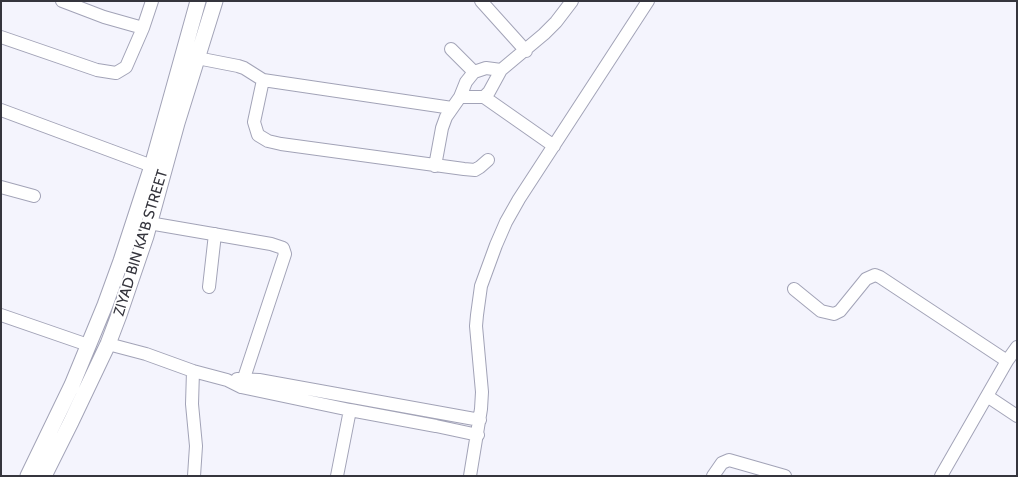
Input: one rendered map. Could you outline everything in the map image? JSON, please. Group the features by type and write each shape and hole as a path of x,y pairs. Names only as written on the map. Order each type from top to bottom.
{"main road":[{"name":"ZIYAD BIN KA'B STREET","path":"28,476 62,405 88,345 121,261 152,166 198,1"},
{"name":"ZIYAD BIN KA'B STREET","path":"44,476 108,344 132,279 177,123 215,1"}],"street":[{"path":"62,1 104,17 143,28"},
{"path":"1,37 97,70 116,73 126,67 128,63 143,28 152,1"},
{"path":"481,1 526,51"},
{"path":"484,97 490,92 501,70 526,51 556,22 572,1"},
{"path":"470,476 478,435 482,392 476,326 478,302 481,286 496,245 506,222 519,199 648,1"},
{"path":"451,49 474,72"},
{"path":"197,58 238,66 263,80 452,108"},
{"path":"435,166 442,128 446,117 460,97 466,82 474,72 486,68 501,70"},
{"path":"263,80 254,122 256,132 263,139 281,144 435,166 475,170 488,160"},
{"path":"460,97 484,97 554,146"},
{"path":"1,110 152,166"},
{"path":"1,187 34,196"},
{"path":"149,223 271,244 283,248 286,254 242,383"},
{"path":"209,286 215,234"},
{"path":"794,289 821,311 834,314 840,311 866,279 875,275 1007,361"},
{"path":"1,315 88,345"},
{"path":"108,344 146,354 193,372 350,410 478,435"},
{"path":"940,476 1007,361 1017,347"},
{"path":"193,372 192,404 196,446 194,476"},
{"path":"242,383 259,380 480,420"},
{"path":"987,396 1017,416"},
{"path":"337,476 350,410"},
{"path":"713,476 720,465 729,460 785,476"}]}
